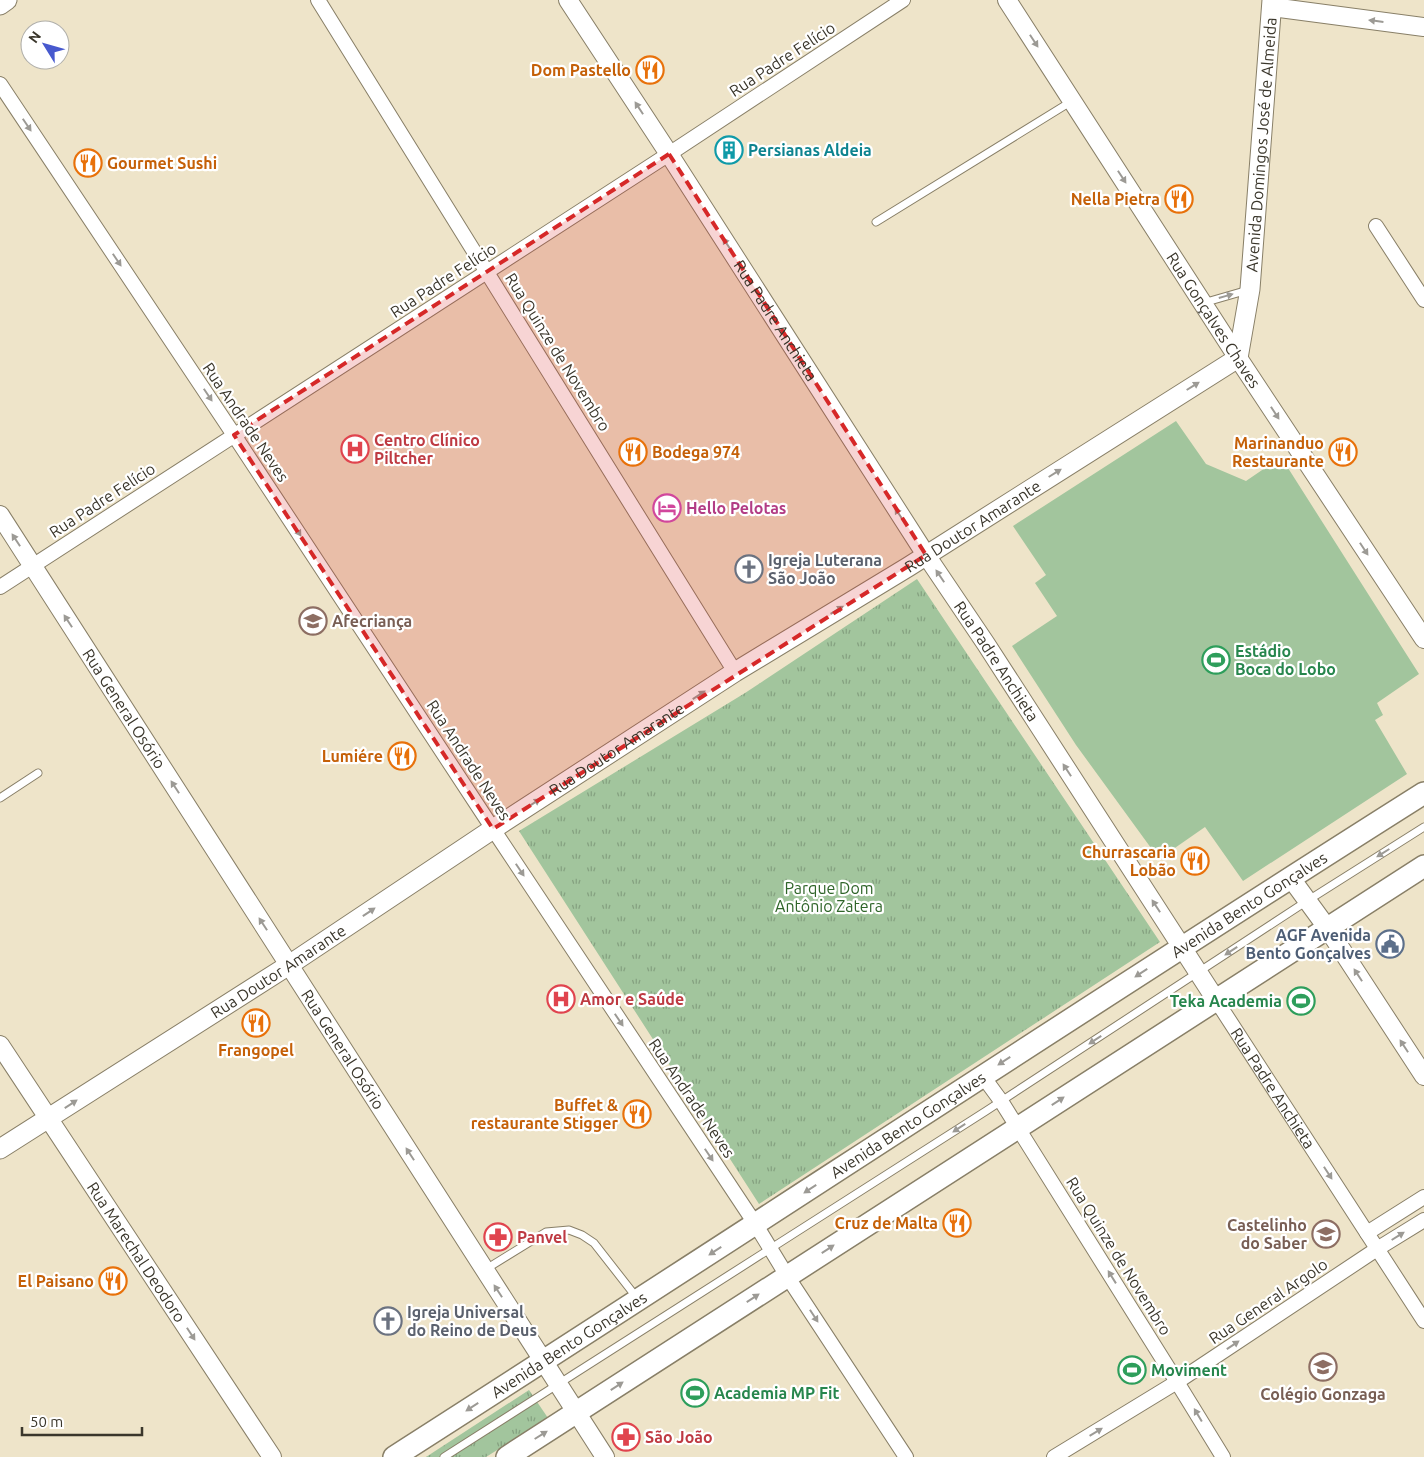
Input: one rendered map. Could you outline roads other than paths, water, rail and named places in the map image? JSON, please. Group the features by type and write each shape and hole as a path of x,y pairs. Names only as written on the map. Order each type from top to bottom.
{"main road":[{"path":"0,5 7,0"},
{"name":"Avenida Domingos José de Almeida","path":"1238,358 1250,289 1272,4"},
{"name":"Rua Doutor Amarante","path":"0,1149 289,965 493,829 735,672 926,555 1238,358"},
{"name":"Avenida Bento Gonçalves","path":"394,1457 756,1225 982,1075 1424,793"},
{"path":"507,1457 1424,866"}],"street":[{"name":"Rua Quinze de Novembro","path":"318,0 735,672"},
{"name":"Rua Padre Anchieta","path":"568,0 1424,1321"},
{"name":"Rua Padre Felício","path":"0,587 488,272 903,0"},
{"name":"Rua Gonçalves Chaves","path":"1007,0 1238,358 1421,628"},
{"path":"1272,4 1424,27"},
{"name":"Rua Andrade Neves","path":"0,84 756,1225 787,1276 906,1457"},
{"path":"1376,226 1424,300"},
{"name":"Rua General Osório","path":"0,515 605,1457"},
{"path":"1290,877 1328,929 1424,1076"},
{"name":"Rua Marechal Deodoro","path":"0,1045 272,1457"},
{"name":"Rua Quinze de Novembro","path":"982,1075 1001,1101 1223,1457"},
{"path":"1367,1233 1424,1197"},
{"name":"Rua General Argolo","path":"1054,1457 1177,1382 1424,1220"}],"lane":[{"path":"876,222 1073,101"},
{"name":"Avenida Domingos José de Almeida","path":"1203,303 1250,289"},
{"path":"0,798 38,772"},
{"path":"444,1457 1001,1101 1307,901 1424,828"},
{"path":"484,1270 546,1232 568,1230 582,1235 594,1243 639,1300"}],"place":[{"name":"Dom Pastello","path":"650,70"},
{"name":"Persianas Aldeia","path":"729,150"},
{"name":"Gourmet Sushi","path":"88,163"},
{"name":"Nella Pietra","path":"1179,199"},
{"name":"Centro Clínico Piltcher","path":"355,449"},
{"name":"Bodega 974","path":"633,452"},
{"name":"Marinanduo Restaurante","path":"1343,452"},
{"name":"Hello Pelotas","path":"667,508"},
{"name":"Igreja Luterana São João","path":"749,569"},
{"name":"Afecriança","path":"313,621"},
{"name":"Estádio Boca do Lobo","path":"1216,660"},
{"name":"Lumiére","path":"402,756"},
{"name":"Churrascaria Lobão","path":"1195,861"},
{"name":"AGF Avenida Bento Gonçalves","path":"1390,944"},
{"name":"Amor e Saúde","path":"561,999"},
{"name":"Teka Academia","path":"1301,1001"},
{"name":"Frangopel","path":"256,1023"},
{"name":"Buffet & restaurante Stigger","path":"637,1114"},
{"name":"Cruz de Malta","path":"957,1223"},
{"name":"Castelinho do Saber","path":"1326,1234"},
{"name":"Panvel","path":"498,1237"},
{"name":"El Paisano","path":"113,1281"},
{"name":"Igreja Universal do Reino de Deus","path":"388,1321"},
{"name":"Colégio Gonzaga","path":"1323,1367"},
{"name":"Moviment","path":"1132,1370"},
{"name":"Academia MP Fit","path":"695,1393"},
{"name":"São João","path":"626,1437"}],"park label":[{"name":"Parque Dom Antônio Zatera","path":"829,897"}]}
